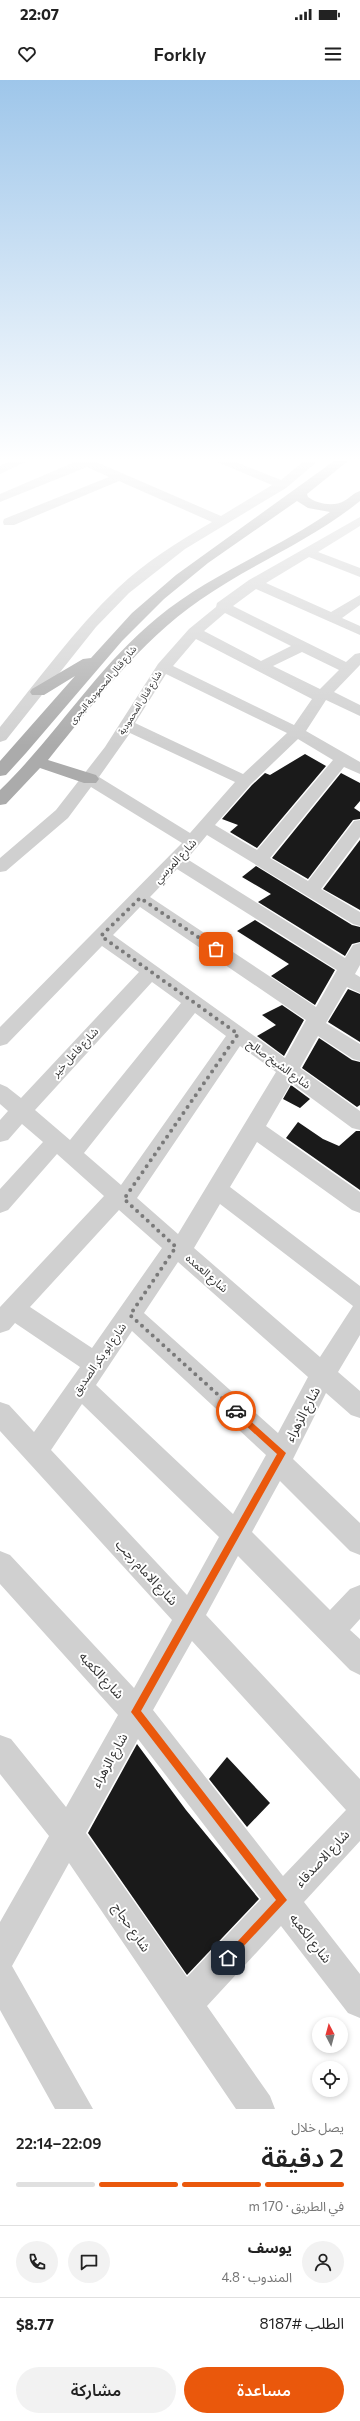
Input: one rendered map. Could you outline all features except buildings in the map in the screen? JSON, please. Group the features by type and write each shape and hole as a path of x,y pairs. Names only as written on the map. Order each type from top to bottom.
{"main road":[{"name":"شارع قنال المحمودية البحرى","path":"0,771 40,727 101,654 139,614 180,577 210,556"},
{"name":"شارع قنال المحمودية البحرى","path":"0,800 38,762 120,663 161,622 207,588 265,556"},
{"path":"38,692 101,654"},
{"path":"38,762 90,779"}],"street":[{"path":"2,731 38,692 91,624 124,590 167,556"},
{"name":"شارع قنال المحمودية","path":"0,867 62,814 112,749 163,667 194,632 222,606 254,583 300,556"},
{"path":"315,556 360,573"},
{"path":"254,583 360,631"},
{"path":"332,618 360,599"},
{"path":"222,606 300,647 348,669"},
{"path":"194,632 260,667 360,711"},
{"path":"260,667 300,647"},
{"name":"شارع المرسي","path":"0,1039 140,898 193,842 245,781 297,732 322,695 360,658"},
{"path":"163,667 297,732 360,769"},
{"path":"126,725 245,781"},
{"path":"260,858 342,758"},
{"path":"90,779 193,842"},
{"path":"311,890 360,824"},
{"path":"206,827 260,858 360,920"},
{"path":"176,860 346,972 360,986"},
{"path":"140,898 316,1021 360,1054"},
{"name":"شارع الشيخ صالح","path":"101,936 360,1122"},
{"name":"شارع ابو بكر الصديق","path":"35,1452 130,1315 179,1248 218,1190 287,1070 360,949"},
{"name":"شارع فاعل خير","path":"0,1134 151,971"},
{"path":"0,1204 64,1147 193,1002"},
{"path":"96,1364 7,1316 121,1197 238,1034"},
{"name":"شارع العمده","path":"0,1092 360,1407"},
{"path":"253,1128 360,1204"},
{"path":"218,1190 360,1299"},
{"name":"شارع الزهراء","path":"0,1955 279,1457 323,1374 360,1314"},
{"path":"130,1315 279,1457 360,1542"},
{"path":"80,1386 235,1534 360,1660"},
{"name":"شارع الامام رجب","path":"0,1413 360,1802"},
{"name":"شارع الكعبه","path":"0,1564 136,1712 360,2001"},
{"path":"330,1630 360,1599"},
{"name":"شارع حجاج","path":"0,1750 68,1834 257,2109"},
{"name":"شارع الاصدقاء","path":"185,2004 360,1818"},
{"path":"0,1977 75,2109"}],"way so far":[{"path":"216,949 140,898 101,936 238,1034 124,1199 176,1247 130,1315 236,1411"}],"route":[{"path":"228,1958 282,1900 136,1712 282,1453 236,1411"}]}
